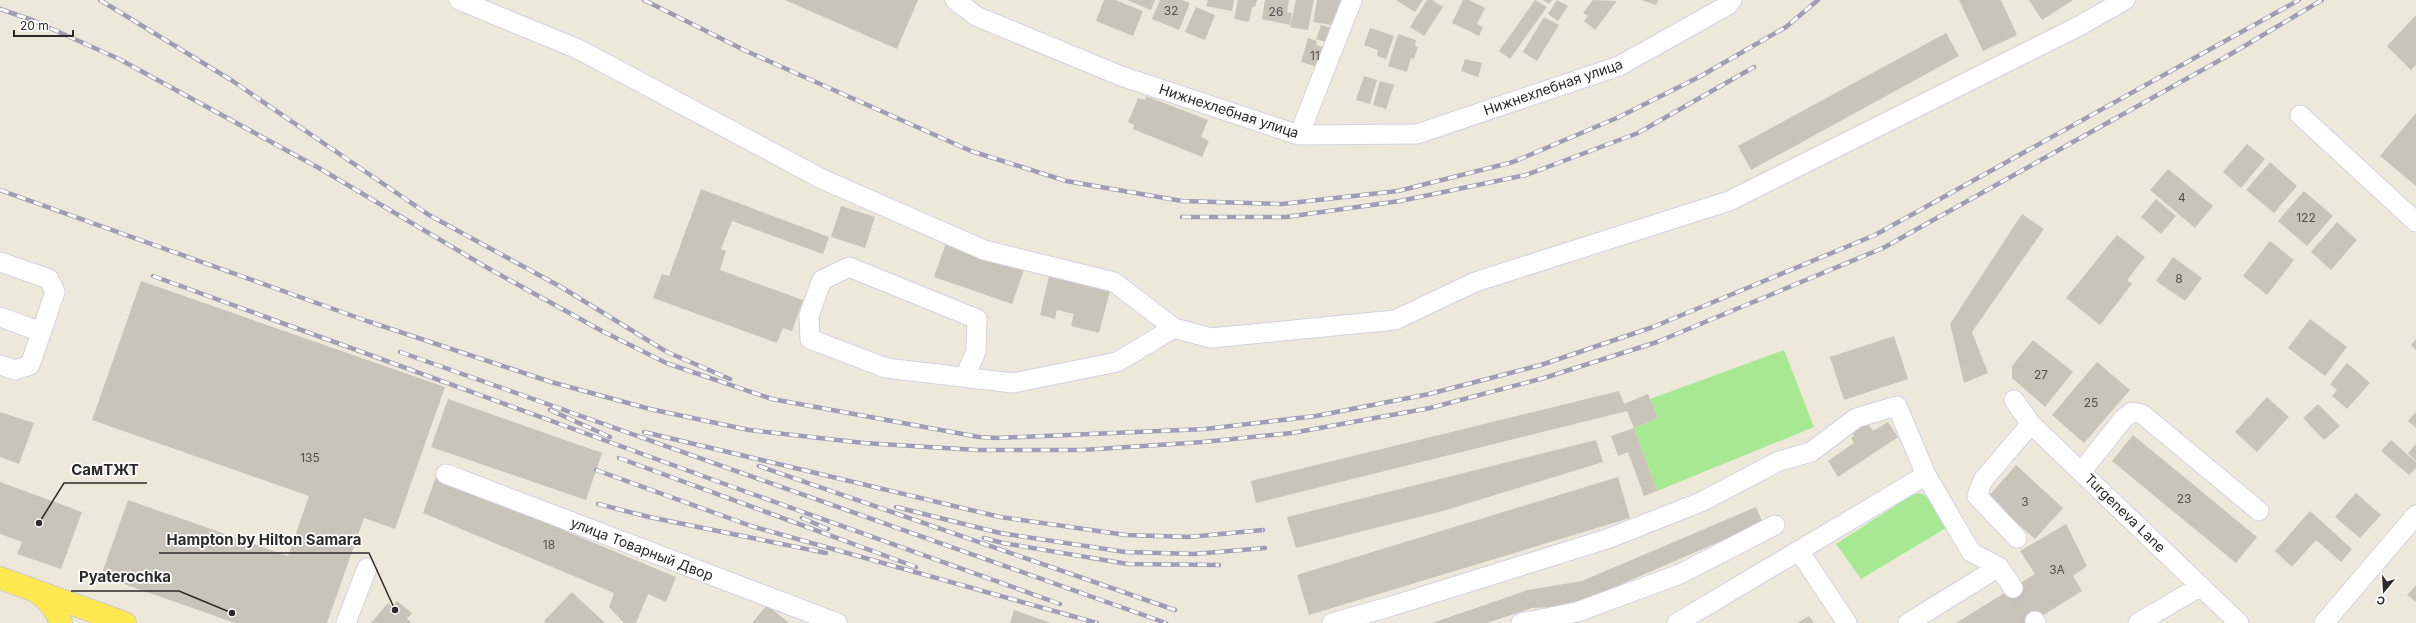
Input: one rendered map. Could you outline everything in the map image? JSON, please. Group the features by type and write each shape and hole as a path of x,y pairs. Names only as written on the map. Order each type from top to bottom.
{"main road":[{"path":"0,578 125,623"},
{"path":"33,590 48,600 61,623"}],"street":[{"path":"459,0 578,50 822,179 984,250 1114,282 1174,328 1211,338 1395,320 1475,282 1729,201 2079,26 2125,0"},
{"name":"Нижнехлебная улица","path":"955,0 976,16 1121,76 1299,135 1417,134 1619,66 1728,5 1732,0"},
{"path":"1299,135 1352,0"},
{"path":"2300,115 2416,222"},
{"path":"0,262 49,279 55,292 30,365 15,370 0,365"},
{"path":"965,377 976,352 977,319 849,267 822,280 809,315 810,339 886,368 1013,383 1117,362 1174,328"},
{"path":"0,317 41,332"},
{"name":"Turgeneva Lane","path":"2014,400 2031,424 2239,623"},
{"path":"1332,623 1392,606 1629,530 1701,502 1779,461 1811,452 1856,418 1897,406 1926,475 1971,552 1999,567 2013,588"},
{"path":"2081,472 2124,418 2132,412 2142,414 2259,511"},
{"path":"2018,538 1977,496 1983,480 2031,424"},
{"name":"улица Товарный Двор","path":"446,474 837,623"},
{"path":"1677,623 1926,475"},
{"path":"2324,623 2416,515"},
{"path":"1521,623 1577,612 1680,574 1775,525"},
{"path":"1800,551 1847,623"},
{"path":"1908,623 1999,567"},
{"path":"346,623 367,568"},
{"path":"2138,623 2201,586"}],"green space":[{"path":"1784,350 1814,427 1657,491 1634,428 1658,418 1650,399"},
{"path":"1919,493 1927,496 1946,528 1861,579 1836,544 1912,495"}],"building":[{"path":"785,0 918,0 897,49"},
{"path":"1104,0 1115,0 1143,11 1133,36 1096,21"},
{"path":"1127,0 1155,0 1151,10"},
{"path":"1160,0 1182,0 1190,3 1179,30 1152,19"},
{"path":"1208,0 1234,0 1232,11 1206,6"},
{"path":"1238,0 1257,0 1255,7 1252,7 1249,22 1234,19"},
{"path":"1265,0 1289,0 1287,12 1292,13 1290,25 1262,19"},
{"path":"1296,0 1314,0 1308,30 1290,27"},
{"path":"1317,0 1343,0 1337,26 1313,22"},
{"path":"1396,0 1423,0 1415,12"},
{"path":"1427,0 1432,0 1443,7 1424,36 1410,27"},
{"path":"1463,0 1469,0 1485,8 1477,24 1483,27 1479,36 1452,23"},
{"path":"1535,0 1547,7 1510,59 1499,51"},
{"path":"1543,0 1552,0 1549,4"},
{"path":"1557,0 1568,6 1558,21 1548,14"},
{"path":"1593,0 1617,1 1595,30 1584,21 1588,16 1583,13"},
{"path":"1641,0 1658,0 1656,5"},
{"path":"1959,0 2001,0 2017,35 1983,51"},
{"path":"2029,0 2073,0 2042,20"},
{"path":"1196,7 1215,15 1205,40 1185,32"},
{"path":"2416,15 2416,65 2411,70 2387,46"},
{"path":"1544,17 1559,25 1537,61 1523,52"},
{"path":"1321,25 1336,29 1332,44 1316,39"},
{"path":"1370,28 1394,36 1386,59 1377,56 1378,50 1364,45"},
{"path":"1946,33 1959,56 1751,170 1738,146"},
{"path":"1398,34 1416,40 1415,46 1418,47 1414,59 1411,58 1407,72 1388,66"},
{"path":"1308,38 1317,41 1316,45 1330,49 1324,69 1301,62"},
{"path":"1465,59 1482,63 1478,77 1461,71"},
{"path":"1364,76 1377,80 1370,104 1356,100"},
{"path":"1380,81 1394,85 1386,109 1373,105"},
{"path":"1146,96 1208,120 1201,137 1209,141 1202,157 1133,129 1134,125 1128,122 1138,98 1145,100"},
{"path":"2416,113 2416,186 2380,156"},
{"path":"2247,144 2265,159 2241,188 2223,172"},
{"path":"2270,162 2297,186 2274,213 2246,190"},
{"path":"2168,169 2213,206 2195,228 2150,190"},
{"path":"701,189 829,237 823,254 732,221 721,249 726,251 720,270 803,300 792,331 783,328 777,343 653,298 662,274 669,276"},
{"path":"2304,191 2333,216 2307,246 2278,221"},
{"path":"2156,199 2176,216 2161,234 2141,217"},
{"path":"841,206 875,217 865,248 831,237"},
{"path":"2022,214 2044,229 1972,332 1988,373 1964,383 1950,324"},
{"path":"2337,222 2357,240 2331,270 2311,252"},
{"path":"2117,235 2145,257 2127,280 2132,284 2100,325 2066,298"},
{"path":"947,240 1025,267 1012,304 934,277"},
{"path":"2270,241 2294,260 2267,295 2243,276"},
{"path":"2173,257 2202,278 2185,301 2156,281"},
{"path":"1049,276 1110,291 1099,333 1071,326 1074,314 1057,310 1055,319 1040,315"},
{"path":"141,281 445,387 395,529 364,518 327,623 235,623 101,576 128,500 288,556 309,496 92,420"},
{"path":"2310,319 2347,347 2325,376 2288,348"},
{"path":"1894,336 1908,379 1844,400 1830,357"},
{"path":"2416,339 2416,350 2411,345"},
{"path":"2033,340 2073,372 2045,407 2012,378 2012,366"},
{"path":"2097,362 2130,390 2084,443 2052,415"},
{"path":"2347,363 2370,383 2347,409 2332,396 2337,390 2330,384"},
{"path":"1619,391 1624,404 1648,394 1658,418 1634,428 1627,411 1256,503 1251,481"},
{"path":"2267,397 2289,417 2257,452 2235,432"},
{"path":"448,399 602,453 586,500 431,447"},
{"path":"2318,404 2340,426 2324,440 2303,418"},
{"path":"0,412 34,423 19,464 0,457"},
{"path":"2416,412 2416,428 2408,421"},
{"path":"1867,422 1873,431 1888,422 1898,437 1838,477 1828,461 1854,443 1851,438 1854,436 1852,432"},
{"path":"1634,428 1657,491 1644,496 1628,452 1618,456 1611,436"},
{"path":"2133,435 2257,537 2236,563 2112,461"},
{"path":"1596,440 1603,462 1443,511 1296,548 1287,517"},
{"path":"2391,440 2416,462 2416,468 2409,475 2381,451"},
{"path":"2416,444 2416,461 2408,453"},
{"path":"2016,465 2063,508 2035,539 1988,497"},
{"path":"436,477 676,577 666,602 648,594 636,623 624,623 609,607 614,593 423,513"},
{"path":"1618,477 1630,518 1309,615 1297,575"},
{"path":"0,482 82,512 61,569 17,554 22,542 0,534"},
{"path":"2356,493 2381,515 2360,538 2335,517"},
{"path":"1756,507 1763,523 1587,599 1551,607 1532,608 1487,623 1432,623 1528,590 1582,581"},
{"path":"2310,511 2352,549 2341,562 2316,540 2292,567 2275,551"},
{"path":"2066,524 2087,566 2073,576 2082,591 2031,623 1956,623 2035,574 2020,551"},
{"path":"2416,585 2416,602 2407,595"},
{"path":"572,592 605,623 546,623 544,621"},
{"path":"397,601 412,613 407,619 412,623 371,623 388,603 392,607"},
{"path":"767,605 789,623 752,623"},
{"path":"1014,610 1051,623 1010,623"},
{"path":"1809,616 1814,623 1797,623"}],"tunnel":[{"path":"2013,588 2035,621"}],"railway":[{"path":"100,0 231,80 429,215 561,287 667,352 730,379"},
{"path":"644,0 746,51 971,151 1066,181 1182,201 1282,204 1398,191 1513,162 1619,117 1699,77 1786,27 1818,0"},
{"path":"0,9 32,20 119,59 319,168 486,267 602,331 666,363 772,399 979,437 997,438 1205,429 1316,416 1429,394 1541,365 1653,327 1875,235 2299,0"},
{"path":"0,190 367,321 551,382 650,409 749,430 864,443 977,450 1083,450 1203,442 1292,433 1430,408 1544,378 1657,342 1883,248 2231,54 2322,0"},
{"path":"1182,217 1286,217 1400,201 1526,175 1638,133 1754,67"},
{"path":"153,276 1060,604"},
{"path":"400,352 1166,623"},
{"path":"550,410 610,437"},
{"path":"644,432 1000,517 1126,535 1189,537 1263,530"},
{"path":"619,458 916,567"},
{"path":"759,466 1175,610"},
{"path":"596,470 751,526 1097,623"},
{"path":"598,504 649,517 826,553"},
{"path":"896,507 1000,533 1125,552 1194,554 1265,548"},
{"path":"802,518 828,529"},
{"path":"984,538 1003,543 1128,564 1219,565"}],"place":[{"name":"СамТЖТ","path":"39,523"},
{"name":"Hampton by Hilton Samara","path":"395,610"},
{"name":"Pyaterochka","path":"232,613"}]}
